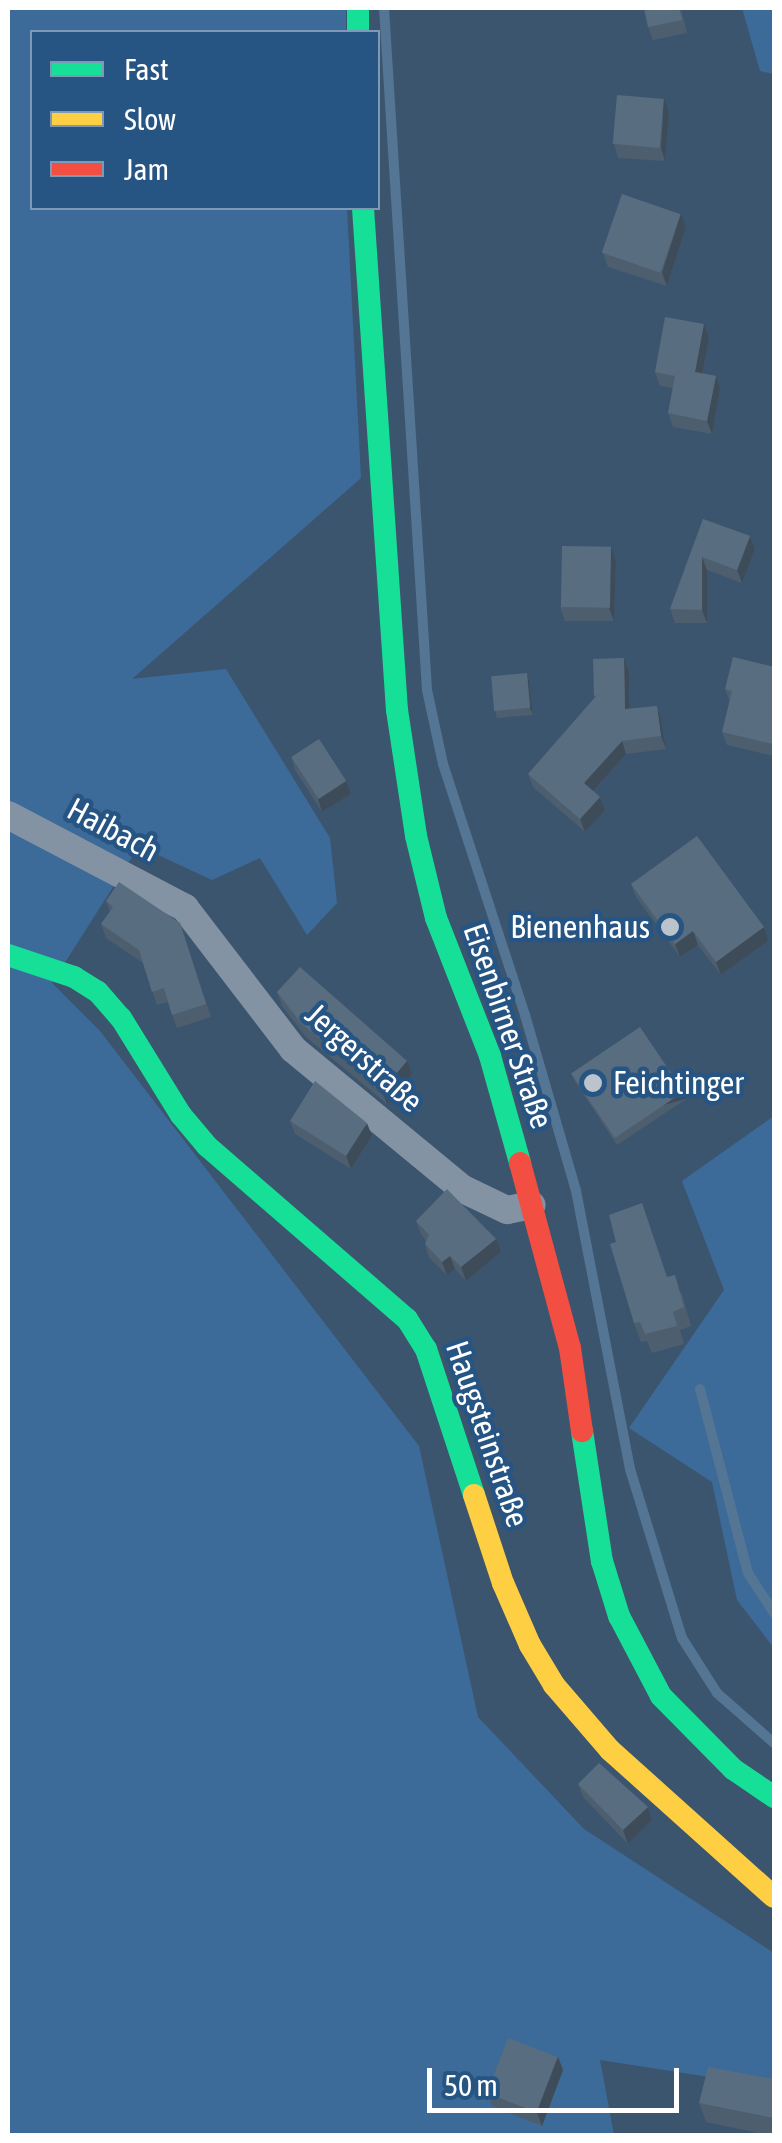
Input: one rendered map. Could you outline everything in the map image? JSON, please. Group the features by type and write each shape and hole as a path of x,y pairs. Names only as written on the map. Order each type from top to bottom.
{"main road":[{"name":"Eisenbirner Straße","path":"363,210 397,710 416,836 436,918 490,1056 570,1348 598,1543 619,1616 661,1696 733,1769 774,1796"},
{"name":"Haugsteinstraße","path":"8,955 74,977 98,992 121,1018 180,1114 207,1146 374,1286 407,1320 426,1349 503,1584 530,1646 554,1685 610,1750 774,1897"}],"street":[{"name":"Haibach","path":"8,815 185,908"},
{"name":"Jergerstraße","path":"185,908 294,1050 463,1190 507,1210 532,1205"}],"shaded area":[{"path":"8,8 346,8 346,30 30,30 30,210 347,210 361,478 132,679 226,669 330,838 337,903 307,935 260,858 212,880 139,846 52,983 100,1031 419,1446 478,1717 584,1829 774,1953 774,2087 600,2060 614,2135 8,2136"},
{"path":"742,8 774,8 774,74 760,71"},
{"path":"774,1116 774,1648 737,1600 712,1482 629,1428 724,1290 682,1181"}],"building":[{"path":"644,8 679,8 682,20 648,27"},
{"path":"617,95 664,99 660,148 613,144"},
{"path":"622,194 681,214 660,273 602,253"},
{"path":"665,317 704,324 695,372 716,376 707,421 668,413 675,376 655,372"},
{"path":"703,519 750,536 737,570 702,557 702,610 670,609"},
{"path":"562,546 611,547 610,608 561,607"},
{"path":"733,657 774,667 773,744 722,732 732,691 725,689"},
{"path":"624,658 625,709 657,706 661,736 622,741 584,783 600,797 580,819 528,774 597,695 594,696 593,659"},
{"path":"527,673 530,708 494,711 491,676"},
{"path":"319,739 346,781 319,799 291,757"},
{"path":"697,836 764,927 716,962 693,931 675,944 631,884"},
{"path":"119,882 180,923 206,1004 172,1015 164,988 152,992 139,950 101,924 113,907 106,901"},
{"path":"300,967 407,1061 382,1090 301,1023 277,992"},
{"path":"640,1027 684,1092 615,1138 571,1073"},
{"path":"315,1081 367,1123 346,1156 290,1121"},
{"path":"447,1189 496,1239 461,1267 450,1256 442,1262 425,1244 429,1235 416,1221"},
{"path":"642,1203 667,1277 675,1275 684,1307 673,1312 677,1326 645,1334 640,1322 634,1323 610,1244 616,1242 609,1215"},
{"path":"599,1763 648,1807 623,1830 578,1784"},
{"path":"508,2038 557,2057 536,2112 487,2093"},
{"path":"708,2067 774,2079 774,2118 699,2103"}],"waterway":[{"path":"384,8 427,690 443,764 525,1015 576,1191 630,1469 682,1638 717,1693 774,1743"},
{"name":"Haibach","path":"700,1389 748,1573 774,1613"}],"traffic: fast":[{"path":"358,8 358,30"},
{"path":"363,210 397,710 416,836 436,918 490,1056 520,1163"},
{"path":"8,955 74,977 98,992 121,1018 181,1115 207,1146 407,1319 426,1349 474,1495"},
{"path":"582,1431 602,1561 619,1616 661,1696 733,1769 774,1797"}],"traffic: slow":[{"path":"474,1495 503,1583 530,1645 554,1685 610,1750 774,1897"}],"traffic: jam":[{"path":"520,1163 570,1348 582,1431"}],"place":[{"name":"Bienenhaus","path":"670,927"},
{"name":"Feichtinger","path":"593,1083"}]}
